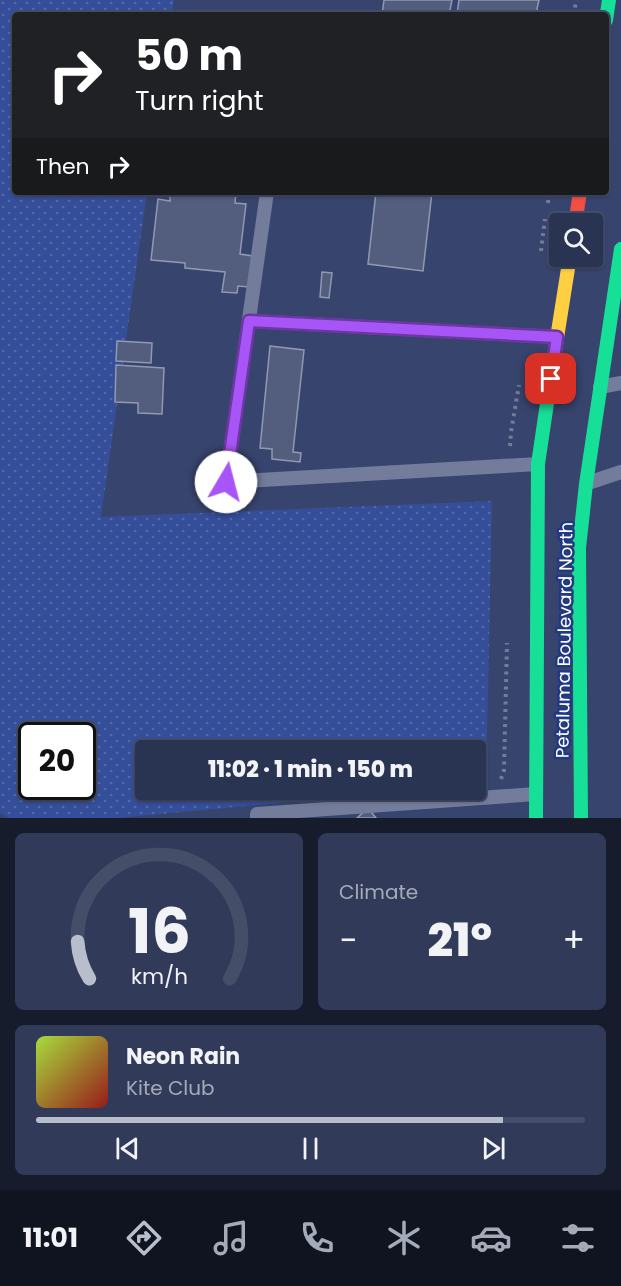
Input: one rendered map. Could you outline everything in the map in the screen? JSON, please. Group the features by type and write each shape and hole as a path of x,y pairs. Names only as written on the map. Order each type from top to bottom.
{"main road":[{"path":"577,213 580,195"},
{"name":"Petaluma Boulevard North","path":"581,818 579,548 586,484 621,249"},
{"name":"Petaluma Boulevard North","path":"536,818 538,464 568,267"}],"lane":[{"path":"267,195 226,482 538,464"},
{"path":"249,321 557,337"},
{"path":"600,387 621,383"},
{"path":"586,484 621,472"},
{"path":"256,818 257,814 536,794"}],"shaded area":[{"path":"0,0 174,0 172,12 12,12 12,195 147,195 101,517 492,501 486,783 486,740 135,740 135,800 310,800 118,818 9,818 0,813"}],"building":[{"path":"384,0 452,0 450,12 382,12"},
{"path":"459,0 539,0 538,12 457,12"},
{"path":"170,195 236,195 235,203 246,204 240,254 253,256 249,287 238,286 237,293 222,292 225,272 185,268 185,263 151,260 158,199 170,201"},
{"path":"376,195 432,195 423,271 368,264"},
{"path":"322,272 332,273 329,298 320,297"},
{"path":"117,341 152,343 151,363 116,361"},
{"path":"270,346 304,350 293,452 301,453 300,462 272,459 272,449 260,448"},
{"path":"116,365 164,368 162,414 138,413 138,403 115,402"},
{"path":"368,808 376,818 357,818"}],"traffic: fast":[{"path":"607,12 609,0"},
{"path":"581,818 579,548 586,484 621,249"},
{"path":"536,818 538,464 553,363"}],"traffic: slow":[{"path":"553,363 568,267"}],"traffic: jam":[{"path":"577,213 580,195"}],"route":[{"path":"226,482 249,321 557,337 551,379"}]}
